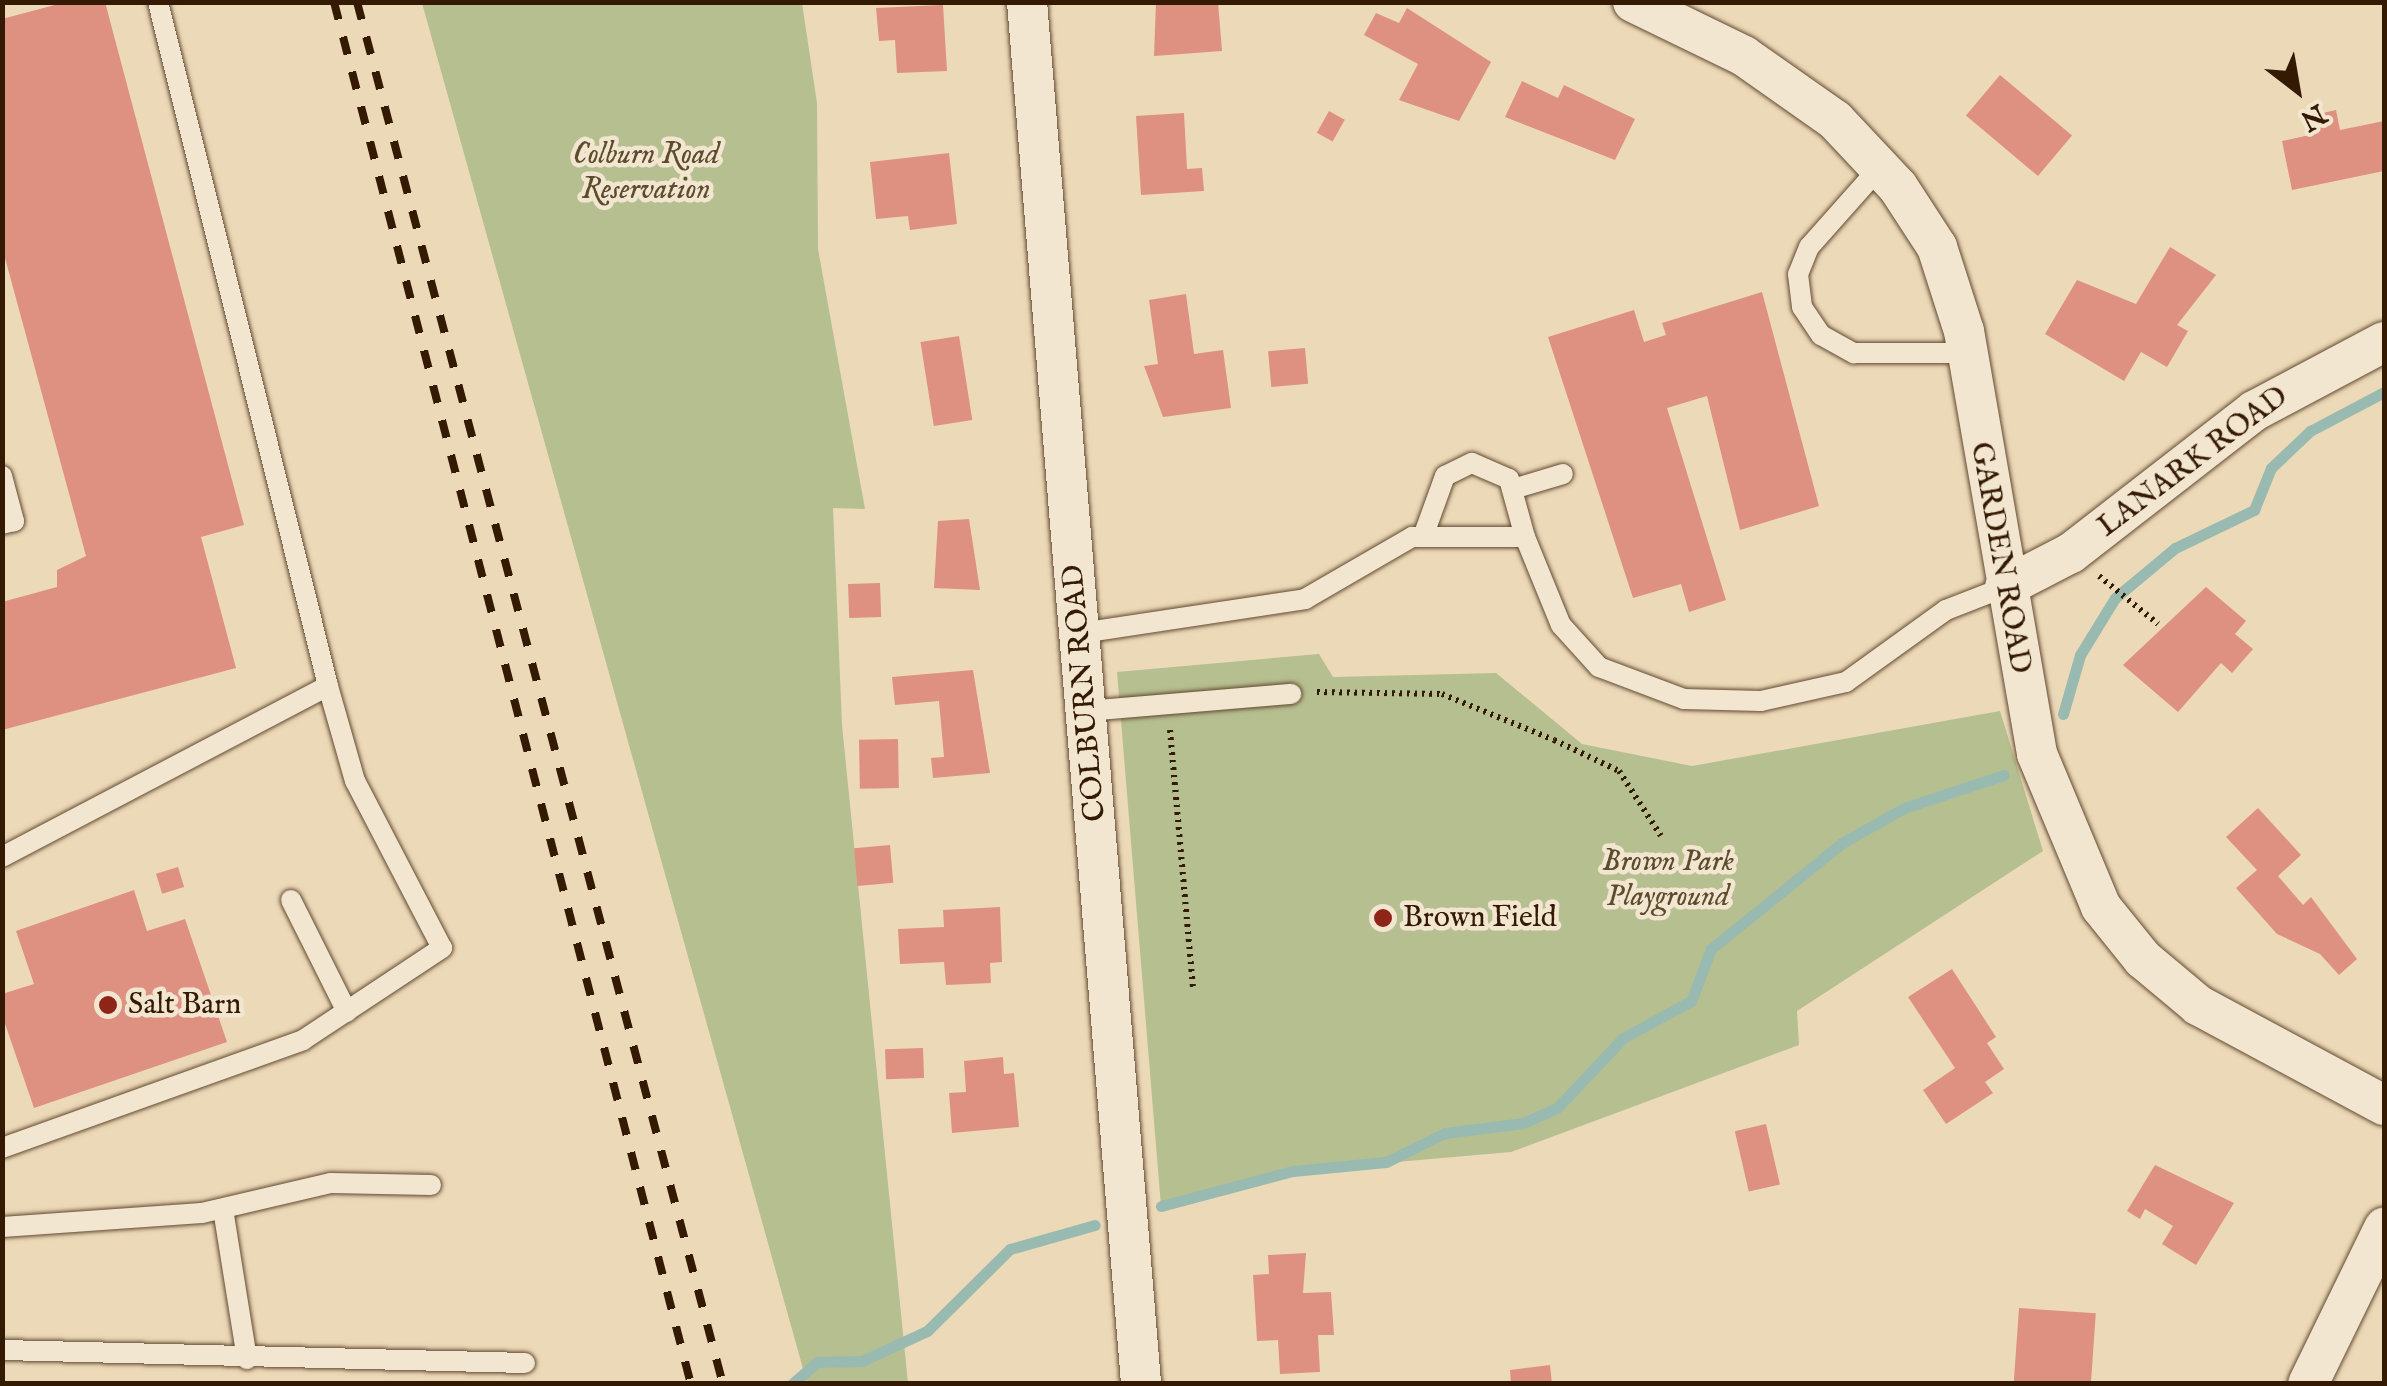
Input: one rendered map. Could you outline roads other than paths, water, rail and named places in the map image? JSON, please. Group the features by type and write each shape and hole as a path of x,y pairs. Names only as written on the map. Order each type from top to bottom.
{"street":[{"name":"COLBURN ROAD","path":"1027,2 1142,1384"},
{"name":"GARDEN ROAD","path":"1633,2 1770,73 1881,166 1937,247 1968,353 2005,587 2045,780 2108,917 2156,972 2214,1015 2384,1105"},
{"name":"LANARK ROAD","path":"2005,587 2070,553 2264,405 2384,342"},
{"path":"2308,1384 2384,1228"}],"lane":[{"path":"2,1148 285,1047 347,1012 442,948 355,781 158,2"},
{"path":"1881,166 1808,247 1798,274 1802,307 1821,335 1854,352 1968,353"},
{"path":"1424,534 1452,469 1492,468 1513,489 1553,612 1587,657 1640,688 1706,702 1829,689 1882,662 1946,610 2005,587"},
{"path":"1513,489 1563,474"},
{"path":"2,476 14,521 2,524"},
{"path":"1081,633 1305,600 1424,534 1526,537"},
{"path":"2,857 328,686"},
{"path":"1087,710 1291,694"},
{"path":"291,900 347,1012"},
{"path":"2,1227 223,1209 331,1183 431,1185"},
{"path":"223,1209 247,1359"},
{"path":"2,1350 89,1345 247,1359 525,1362"}],"waterway":[{"path":"2063,714 2080,655 2115,598 2175,548 2254,510 2271,468 2310,431 2384,392"},
{"path":"1161,1206 1293,1171 1386,1162 1445,1133 1523,1123 1557,1108 1623,1038 1691,1001 1711,949 1842,843 1904,808 2004,775"},
{"path":"792,1384 817,1362 862,1361 927,1331 1010,1249 1095,1225"}],"railway":[{"path":"334,2 691,1384"},
{"path":"357,2 723,1384"}],"place":[{"name":"Brown Field","path":"1383,918"},
{"name":"Salt Barn","path":"108,1005"}],"park label":[{"name":"Colburn Road Reservation","path":"646,172"},
{"name":"Brown Park Playground","path":"1668,879"}]}
